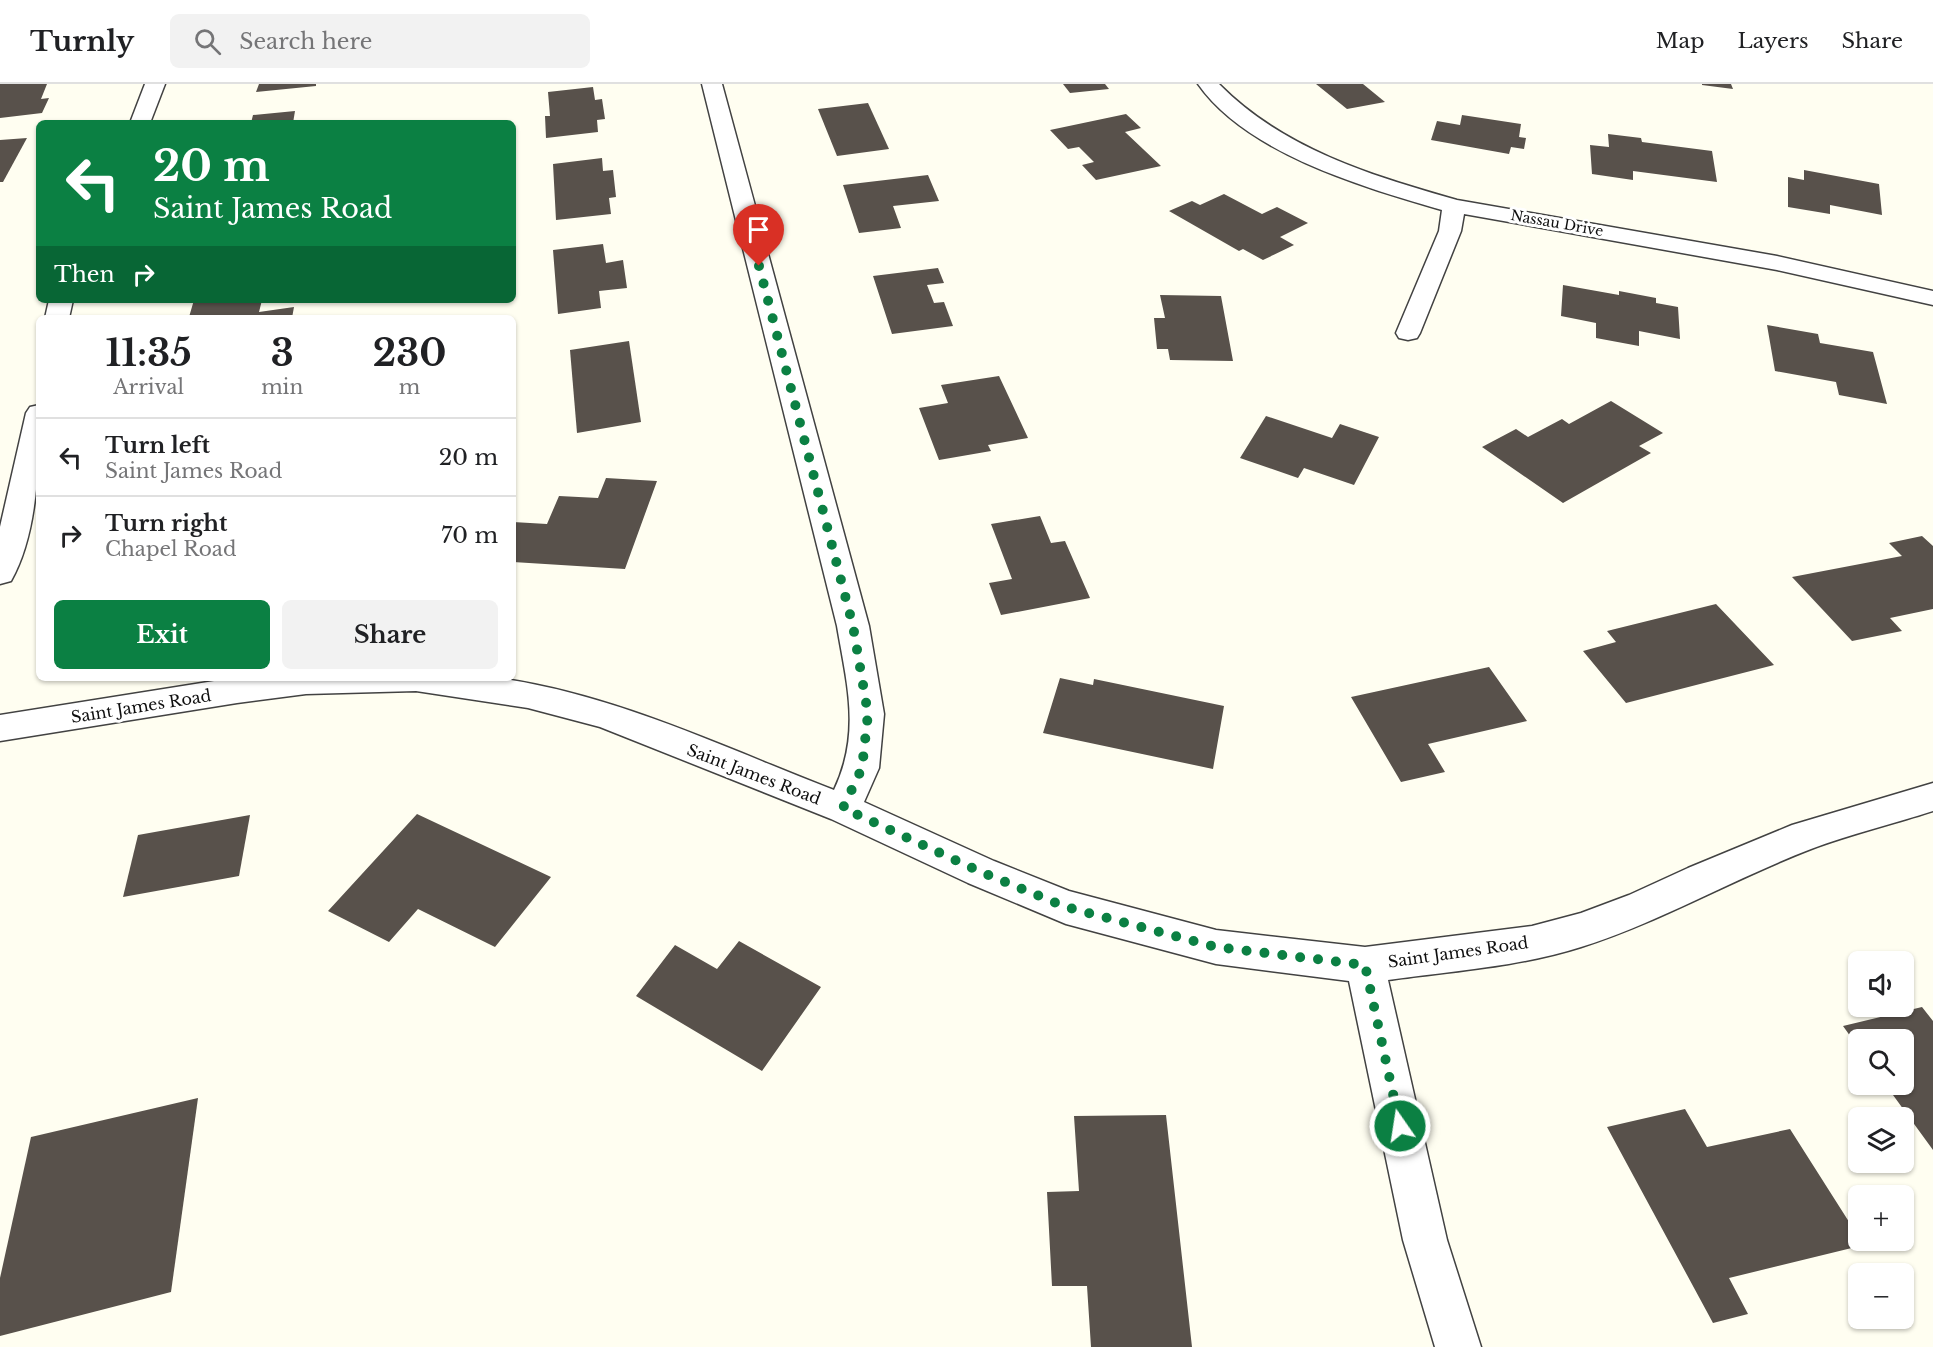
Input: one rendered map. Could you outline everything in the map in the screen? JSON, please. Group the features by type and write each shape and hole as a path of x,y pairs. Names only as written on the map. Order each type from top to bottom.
{"street":[{"path":"141,120 155,84"},
{"path":"712,84 853,626 868,714 862,768 843,808"},
{"name":"Nassau Drive","path":"1208,84 1225,102 1264,132 1292,147 1366,179 1454,206 1777,263 1933,298"},
{"path":"1408,333 1450,231 1454,206"},
{"path":"0,573 13,534 36,427"},
{"name":"Saint James Road","path":"0,728 283,684 343,681"},
{"name":"Saint James Road","path":"430,681 528,695 607,716 843,808 981,872 1066,907 1216,947 1365,965 1532,943 1581,930 1642,907 1701,879 1805,836 1933,797"},
{"path":"1365,965 1425,1240 1458,1347"}],"building":[{"path":"0,84 47,84 41,99 49,98 42,113 0,118"},
{"path":"259,84 316,84 316,86 256,92"},
{"path":"1063,84 1105,84 1109,89 1070,93"},
{"path":"1316,84 1363,84 1385,102 1347,109"},
{"path":"1731,84 1733,89 1702,85"},
{"path":"593,87 595,100 602,99 605,119 597,120 598,132 546,138 545,116 550,116 548,92"},
{"path":"868,103 889,149 837,156 818,109"},
{"path":"295,111 294,120 252,120 253,115"},
{"path":"1126,114 1141,128 1125,132 1161,166 1096,180 1082,165 1094,162 1079,147 1068,149 1050,130"},
{"path":"1462,115 1521,124 1519,137 1526,138 1524,149 1511,147 1509,154 1431,140 1437,121 1460,125"},
{"path":"1608,134 1641,138 1642,142 1712,151 1717,182 1633,171 1633,180 1592,174 1590,145 1609,147"},
{"path":"27,138 3,182 0,182 0,140"},
{"path":"602,158 603,171 613,170 616,197 609,198 611,214 556,220 553,164"},
{"path":"1804,170 1879,184 1882,215 1830,205 1830,214 1788,207 1788,177 1804,180"},
{"path":"928,175 939,201 893,206 901,228 859,233 843,185"},
{"path":"1224,194 1262,214 1277,207 1308,223 1280,237 1294,245 1263,260 1243,249 1239,251 1169,211 1192,201 1200,205"},
{"path":"603,244 606,263 623,260 627,288 599,291 601,308 558,314 553,250"},
{"path":"938,268 944,283 927,285 934,303 944,302 953,326 892,334 873,276"},
{"path":"1563,285 1619,295 1619,291 1656,298 1656,303 1678,307 1680,339 1639,331 1639,346 1596,338 1596,323 1561,316"},
{"path":"1160,295 1221,296 1233,361 1170,360 1168,349 1157,349 1154,318 1165,318"},
{"path":"193,303 261,303 259,312 294,307 293,315 190,315"},
{"path":"1767,325 1818,334 1820,343 1873,352 1887,404 1839,395 1836,382 1775,371"},
{"path":"629,341 641,422 577,433 570,350"},
{"path":"999,376 1028,438 988,445 991,451 939,460 919,408 948,403 941,385"},
{"path":"1611,401 1663,433 1639,446 1651,453 1563,503 1482,447 1516,429 1528,437 1562,419 1569,424"},
{"path":"1266,416 1332,438 1340,424 1379,437 1354,485 1304,468 1298,478 1240,458"},
{"path":"606,478 657,481 625,569 516,562 516,522 547,524 559,496 598,498"},
{"path":"1040,516 1051,543 1065,541 1090,598 1001,615 989,583 1012,579 991,524"},
{"path":"1922,536 1933,546 1933,609 1890,618 1902,631 1852,641 1792,577 1902,556 1889,543"},
{"path":"1716,604 1774,665 1626,703 1583,651 1616,642 1607,631"},
{"path":"1489,667 1527,721 1428,744 1445,772 1401,782 1351,697"},
{"path":"1060,678 1093,685 1094,679 1224,706 1213,769 1043,733"},
{"path":"417,814 551,877 495,947 418,909 389,942 328,911"},
{"path":"250,815 239,876 123,897 138,835"},
{"path":"739,941 821,987 762,1071 636,996 675,945 717,969"},
{"path":"1922,1007 1933,1021 1933,1150 1914,1124 1914,1107 1902,1107 1893,1095 1914,1095 1914,1029 1848,1029 1848,1033 1843,1026 1880,1017 1914,1017 1914,1009"},
{"path":"198,1098 171,1292 0,1336 0,1278 31,1137"},
{"path":"1685,1109 1707,1147 1790,1129 1848,1220 1848,1249 1729,1278 1748,1314 1713,1323 1607,1127"},
{"path":"1166,1115 1192,1347 1091,1347 1087,1286 1052,1286 1047,1192 1079,1191 1074,1116"}],"route":[{"path":"759,266 853,626 868,714 862,768 843,808 981,872 1066,907 1216,947 1365,965 1400,1126"}]}
